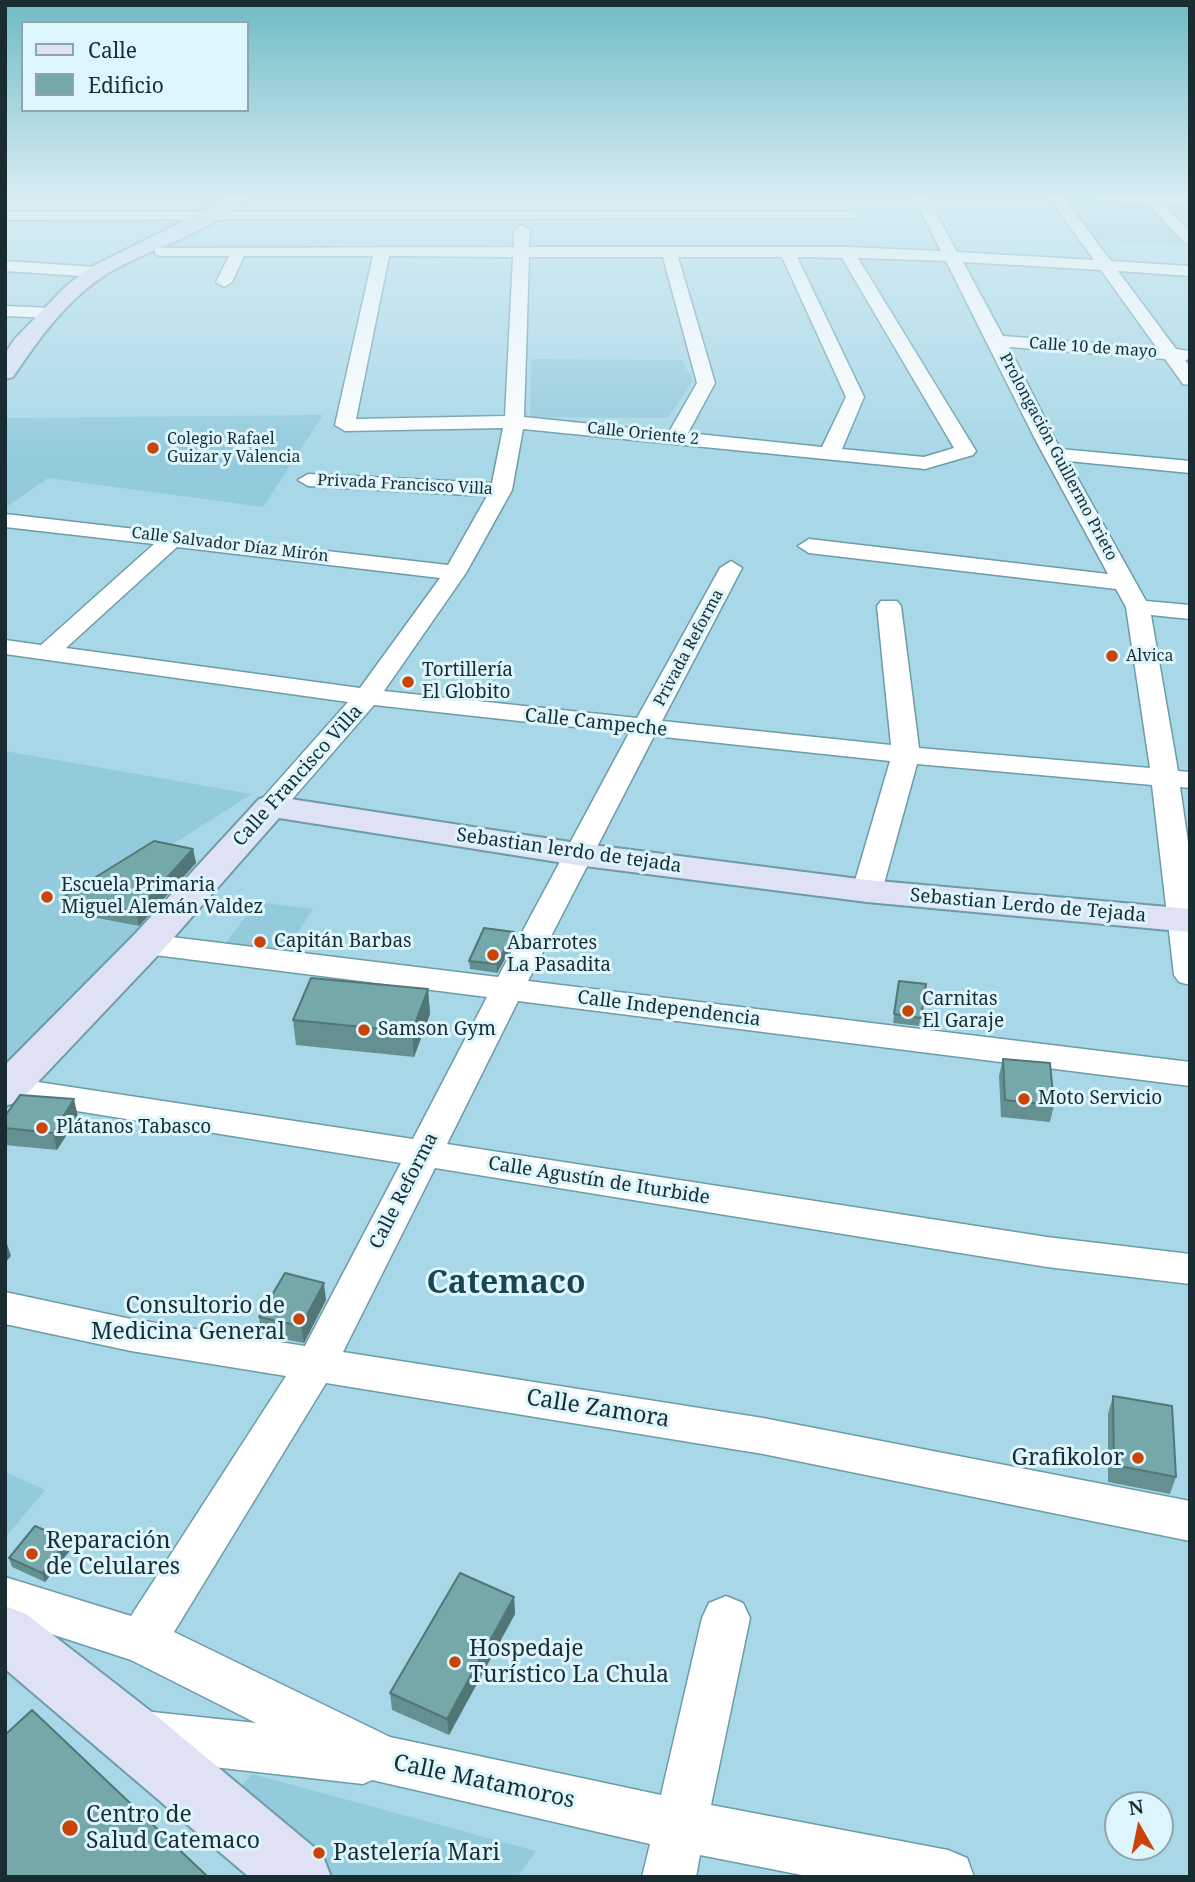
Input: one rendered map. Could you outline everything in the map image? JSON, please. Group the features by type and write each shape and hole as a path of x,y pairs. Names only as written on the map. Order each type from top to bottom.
{"main road":[{"path":"5,372 24,341 83,284"},
{"name":"Sebastian lerdo de tejada","path":"271,806 577,854 867,891"},
{"name":"Calle Francisco Villa","path":"7,1090 147,944 271,806"},
{"name":"Sebastian Lerdo de Tejada","path":"867,891 1186,920"},
{"path":"7,1628 299,1877"}],"street":[{"name":"Calle Oriente 2","path":"375,284 345,425 514,422 925,463 940,461 966,451 866,284"},
{"name":"Calle Francisco Villa","path":"271,806 367,697 455,573 501,490 514,422 520,284"},
{"path":"676,437 706,383 678,284"},
{"path":"802,284 855,397 829,454"},
{"name":"Prolongación Guillermo Prieto","path":"965,284 1138,607 1178,779 1190,975"},
{"path":"1119,284 1190,380"},
{"path":"5,311 52,313"},
{"name":"Calle 10 de mayo","path":"997,341 1190,355"},
{"path":"1054,454 1190,467"},
{"name":"Privada Francisco Villa","path":"308,480 501,490"},
{"name":"Calle Salvador Díaz Mirón","path":"5,520 455,573"},
{"path":"46,653 174,538"},
{"path":"809,546 1125,583"},
{"name":"Privada Reforma","path":"646,728 731,568"},
{"path":"867,891 906,755 889,606"},
{"path":"1138,607 1190,612"},
{"name":"Calle Campeche","path":"5,647 367,697 906,755 1178,779"},
{"name":"Calle Reforma","path":"142,1641 316,1364 577,854 646,728"},
{"name":"Calle Independencia","path":"147,944 1190,1074"},
{"name":"Calle Agustín de Iturbide","path":"7,1090 1047,1252 1190,1269"},
{"name":"Calle Zamora","path":"5,1308 131,1335 763,1436 1190,1521"},
{"path":"669,1877 726,1618"},
{"name":"Calle Matamoros","path":"7,1628 142,1641 385,1761 682,1825 948,1877"},
{"path":"131,1734 385,1761"}],"shaded area":[{"path":"531,359 682,360 693,381 668,418 530,417"},
{"name":"Colegio Rafael Guizar y Valencia","path":"323,415 263,507 48,478 5,508 5,418"},
{"name":"Escuela Primaria Miguel Alemán Valdez","path":"5,751 252,794 66,912 142,927 5,1067"},
{"path":"257,902 313,909 284,954 224,945"},
{"path":"5,1472 45,1490 5,1538"},
{"path":"252,1774 536,1851 517,1877 323,1877 228,1801"}],"building":[{"path":"154,841 193,849 136,912 62,898"},
{"path":"484,928 514,932 497,964 469,961"},
{"path":"311,978 428,989 412,1032 293,1020"},
{"name":"Carnitas El Garaje","path":"899,981 926,984 921,1018 894,1014"},
{"path":"1003,1059 1050,1063 1054,1105 1005,1100"},
{"path":"20,1095 74,1099 53,1133 5,1128 5,1116"},
{"path":"285,1273 324,1283 301,1326 259,1317"},
{"path":"1113,1396 1172,1406 1176,1477 1114,1465"},
{"path":"35,1526 68,1540 42,1573 9,1558"},
{"name":"Hospedaje Turístico La Chula","path":"460,1573 514,1597 447,1719 390,1693"},
{"name":"Centro de Salud Catemaco","path":"32,1710 208,1877 5,1877 5,1735"}],"place":[{"name":"Colegio Rafael Guizar y Valencia","path":"153,448"},
{"name":"Alvica","path":"1112,656"},
{"name":"Tortillería El Globito","path":"408,682"},
{"name":"Escuela Primaria Miguel Alemán Valdez","path":"47,897"},
{"name":"Capitán Barbas","path":"260,942"},
{"name":"Abarrotes La Pasadita","path":"493,955"},
{"name":"Carnitas El Garaje","path":"908,1011"},
{"name":"Samson Gym","path":"364,1030"},
{"name":"Moto Servicio","path":"1024,1099"},
{"name":"Plátanos Tabasco","path":"42,1128"},
{"name":"Consultorio de Medicina General","path":"299,1319"},
{"name":"Grafikolor","path":"1138,1458"},
{"name":"Reparación de Celulares","path":"32,1554"},
{"name":"Hospedaje Turístico La Chula","path":"455,1662"},
{"name":"Centro de Salud Catemaco","path":"70,1828"},
{"name":"Pastelería Mari","path":"319,1853"}],"district":[{"name":"Catemaco","path":"506,1284"}]}
